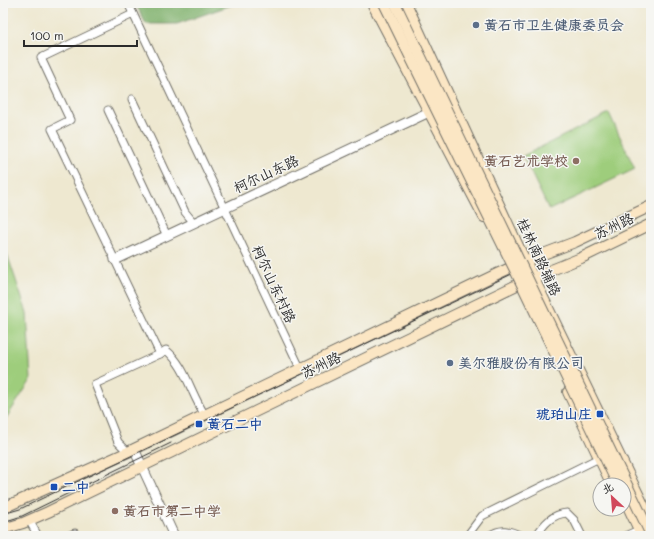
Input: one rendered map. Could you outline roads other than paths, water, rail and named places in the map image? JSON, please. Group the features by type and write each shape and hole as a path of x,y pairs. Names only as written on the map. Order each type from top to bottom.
{"main road":[{"path":"372,3 518,284 608,477"},
{"path":"384,3 516,272 614,477"},
{"path":"395,3 651,535"},
{"name":"桂林南路辅路","path":"406,3 525,261 651,521"},
{"name":"苏州路","path":"3,508 131,451 525,261 575,242 651,206"},
{"name":"苏州路","path":"3,529 29,520 518,284 581,258 651,224"},
{"path":"627,517 635,535"},
{"path":"630,517 635,535"}],"street":[{"name":"柯尔山东村路","path":"128,3 301,370"},
{"path":"133,14 41,58 70,120 52,129 160,354"},
{"path":"132,99 185,212 194,223"},
{"path":"108,110 167,236"},
{"name":"柯尔山东路","path":"115,260 429,112"},
{"path":"174,536 142,466 131,451 118,442 95,384 166,350 175,358 198,405 206,415"},
{"path":"467,536 482,516 599,458"},
{"path":"536,536 545,523 561,514 567,513 574,520 582,536"},
{"path":"29,520 38,536"},
{"path":"489,536 501,530 513,532 521,536"},
{"path":"68,536 75,533 76,536"}],"tram line":[{"path":"3,514 20,509 516,272 523,275 530,287 649,536"},
{"path":"3,522 22,516 171,443"}],"place":[{"name":"黄石市卫生健康委员会","path":"476,25"},
{"name":"黄石艺术学校","path":"576,161"},
{"name":"美尔雅股份有限公司","path":"450,363"},
{"name":"琥珀山庄","path":"600,414"},
{"name":"黄石二中","path":"199,424"},
{"name":"二中","path":"54,487"},
{"name":"黄石市第二中学","path":"115,511"}]}
